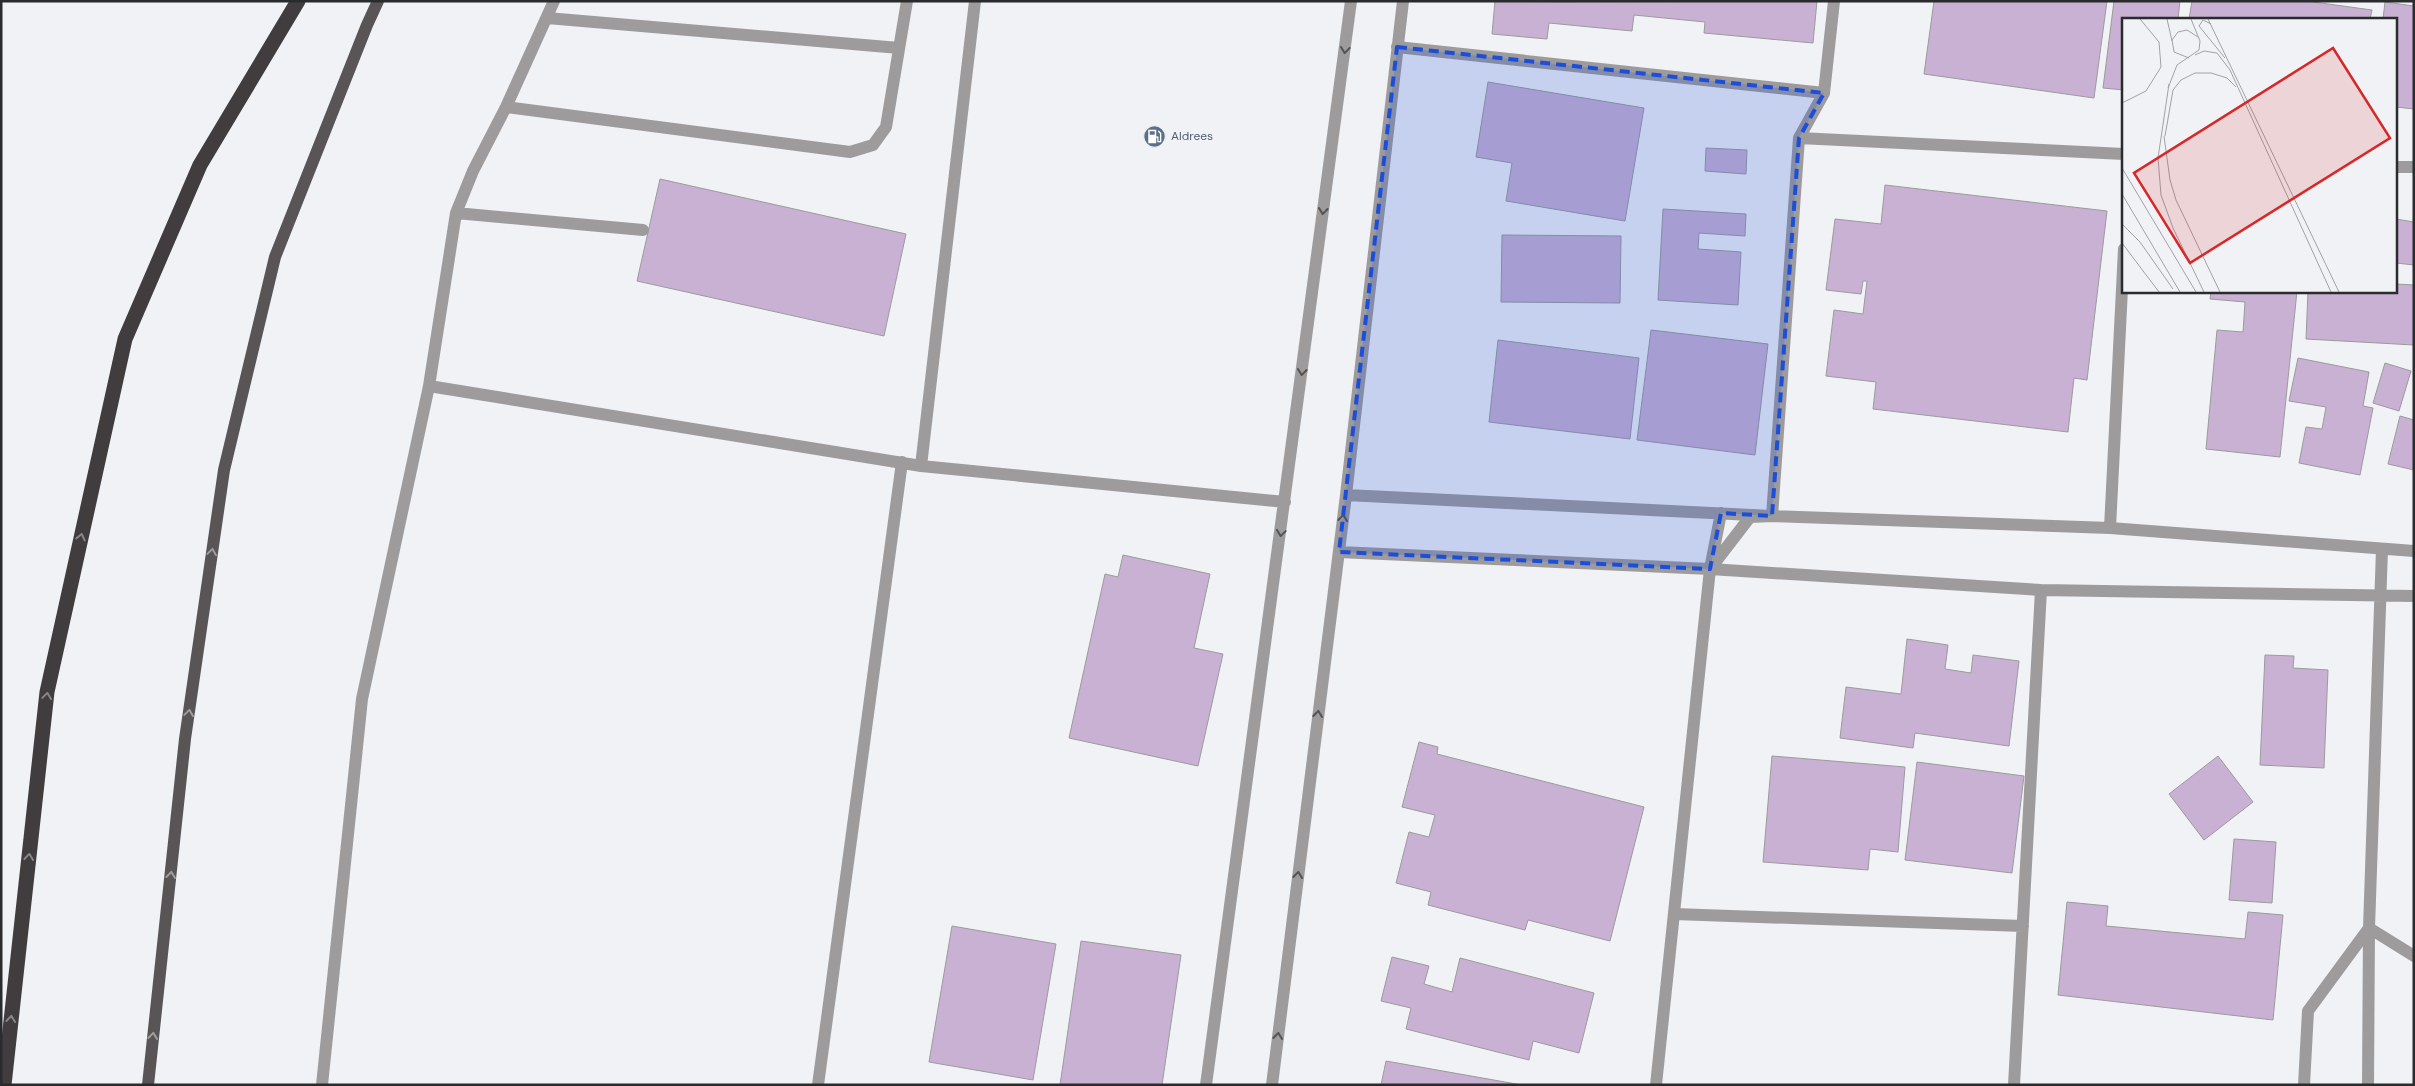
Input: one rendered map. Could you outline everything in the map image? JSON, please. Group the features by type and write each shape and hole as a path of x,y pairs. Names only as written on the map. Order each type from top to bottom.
{"highway":[{"path":"4,1085 47,692 125,339 200,165 298,1"}],"main road":[{"path":"148,1085 185,739 224,470 275,257 366,26 378,1"}],"street":[{"path":"322,1085 362,699 429,386 456,213 473,171 506,107 554,1"},
{"path":"506,107 850,152 873,145 886,127 907,1"},
{"path":"921,466 975,1"},
{"path":"1206,1085 1351,1"},
{"path":"1272,1085 1346,495 1403,1"},
{"path":"1772,516 1799,138 1824,93 1834,1"},
{"path":"547,18 899,48"},
{"path":"1397,47 1824,93"},
{"path":"1799,138 2122,154"},
{"path":"2398,167 2414,167"},
{"path":"456,213 643,230"},
{"path":"2110,528 2122,289"},
{"path":"429,386 921,466 1285,502"},
{"path":"818,1085 902,462"},
{"path":"1346,495 1772,516 2110,528 2414,551"},
{"path":"1656,1085 1710,569 1722,513"},
{"path":"1710,569 1750,517 1772,516"},
{"path":"2368,1085 2369,928 2382,549"},
{"path":"1339,552 1710,569 2041,590 2414,596"},
{"path":"2014,1085 2041,590"},
{"path":"1674,914 2022,926"},
{"path":"2369,928 2414,956"},
{"path":"2304,1085 2308,1011 2369,928"}],"highlighted area":[{"path":"1397,47 1824,93 1799,138 1772,516 1721,513 1710,569 1339,552"}],"building":[{"path":"1495,1 1817,1 1813,43 1704,33 1705,22 1634,15 1632,31 1549,23 1547,39 1492,34"},
{"path":"1934,1 2107,1 2094,98 1924,74"},
{"path":"2114,1 2180,1 2178,18 2122,18 2122,90 2103,88"},
{"path":"2192,1 2306,1 2372,10 2370,18 2189,18"},
{"path":"2385,2 2414,6 2414,109 2398,107 2398,18 2383,18"},
{"path":"1488,82 1644,108 1625,221 1506,201 1512,163 1476,157"},
{"path":"1706,148 1747,150 1746,174 1705,171"},
{"path":"660,179 906,234 884,336 637,281"},
{"path":"1885,185 2107,211 2087,380 2074,378 2068,432 1873,409 1876,382 1826,376 1834,310 1863,314 1867,281 1863,281 1861,294 1826,290 1835,219 1881,224"},
{"path":"1663,209 1746,214 1745,236 1699,233 1698,249 1741,252 1738,305 1658,300"},
{"path":"2398,219 2414,222 2414,265 2398,263"},
{"path":"1502,235 1621,236 1620,303 1501,302"},
{"path":"2398,284 2414,285 2414,345 2306,339 2308,292 2398,292"},
{"path":"2211,292 2297,292 2280,457 2206,449 2217,330 2243,332 2245,302 2210,299"},
{"path":"1651,330 1768,344 1755,455 1637,440"},
{"path":"1498,340 1639,358 1630,439 1489,422"},
{"path":"2298,358 2369,372 2363,406 2373,408 2360,475 2299,463 2306,427 2322,429 2326,407 2289,401"},
{"path":"2385,363 2411,371 2399,411 2373,403"},
{"path":"2400,416 2414,420 2414,470 2388,464"},
{"path":"1123,555 1210,574 1194,648 1223,654 1198,766 1069,738 1105,574 1118,577"},
{"path":"1907,639 1948,645 1945,669 1971,673 1973,655 2019,661 2009,746 1915,733 1913,748 1840,738 1846,687 1901,694"},
{"path":"2265,655 2294,656 2293,668 2328,670 2324,768 2260,765"},
{"path":"1419,742 1438,747 1437,754 1644,807 1610,941 1528,920 1525,930 1428,905 1431,892 1396,883 1409,832 1429,837 1435,815 1402,807"},
{"path":"1772,756 1905,767 1898,852 1870,849 1868,870 1763,862"},
{"path":"2218,756 2253,802 2204,840 2169,794"},
{"path":"1917,762 2024,776 2012,873 1905,860"},
{"path":"2234,839 2276,842 2272,903 2229,900"},
{"path":"2067,902 2108,906 2106,926 2245,939 2248,912 2283,915 2273,1020 2058,995"},
{"path":"952,926 1056,944 1033,1080 929,1062"},
{"path":"1081,941 1181,955 1162,1085 1060,1085"},
{"path":"1392,957 1429,966 1424,984 1452,992 1460,958 1594,993 1579,1053 1533,1041 1529,1060 1406,1029 1411,1008 1381,1001"},
{"path":"1386,1061 1522,1085 1381,1085"}],"place":[{"name":"Aldrees","path":"1155,136"}]}
